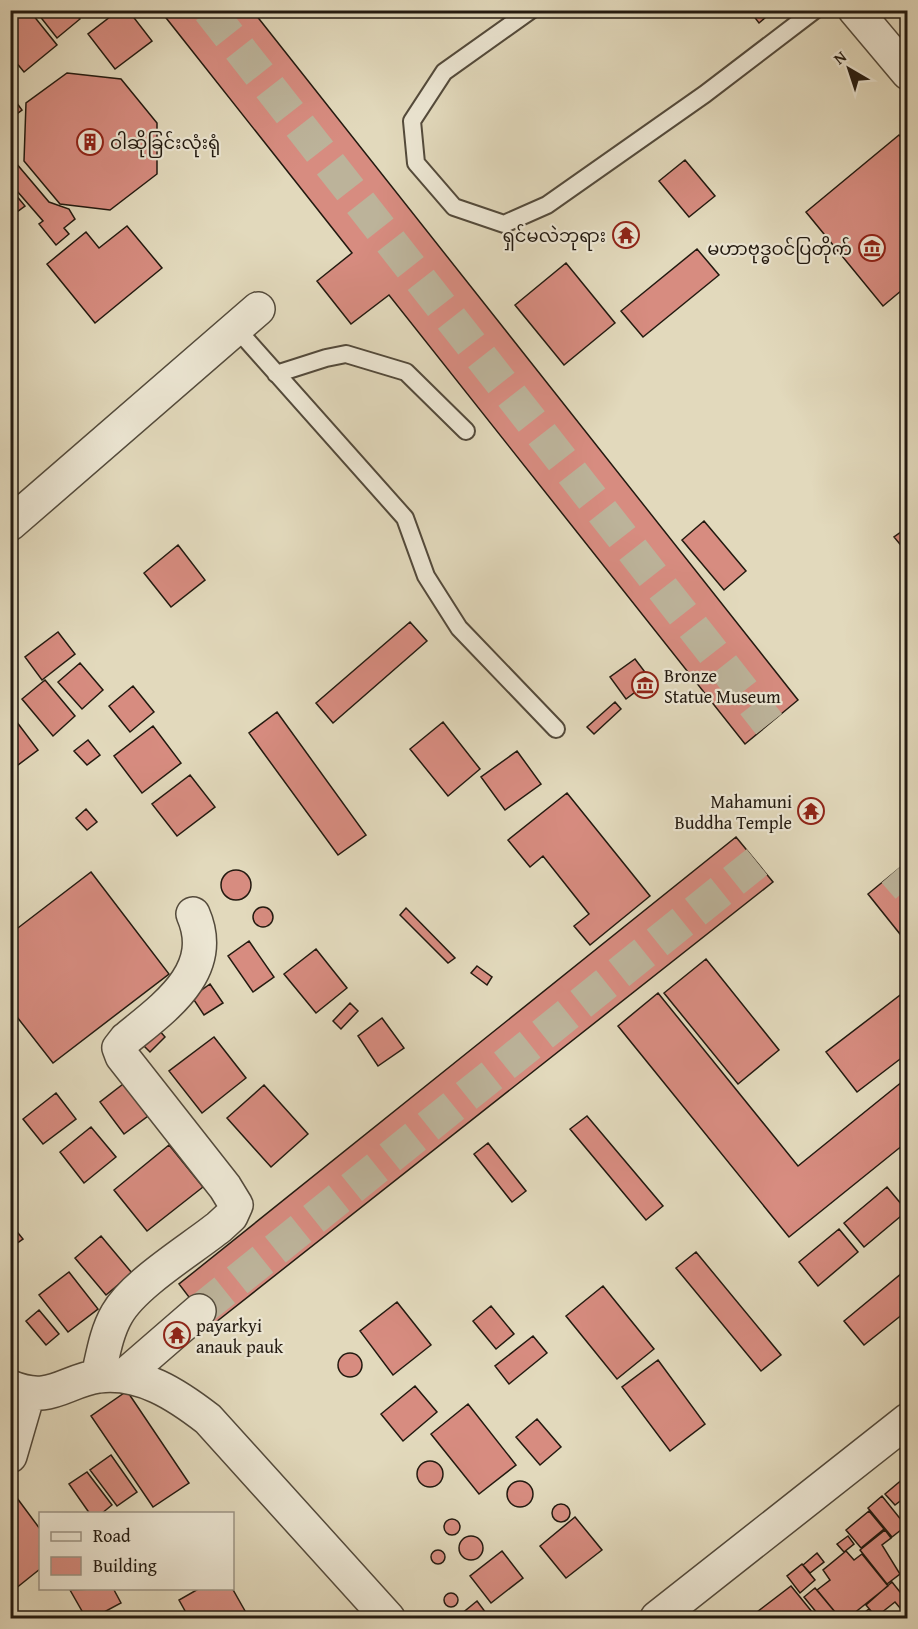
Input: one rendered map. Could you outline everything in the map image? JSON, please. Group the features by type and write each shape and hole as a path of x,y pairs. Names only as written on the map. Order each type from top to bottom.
{"street":[{"path":"855,10 908,73"},
{"path":"10,524 247,319"},
{"path":"111,1376 108,1334 117,1314 130,1296 219,1227 231,1216 236,1205 225,1187 122,1056 119,1048 189,979 201,946 193,914"},
{"path":"10,1456 19,1391 59,1390 111,1376 200,1311"},
{"path":"111,1376 154,1383 179,1397 208,1419 388,1618"},
{"path":"657,1618 908,1420"}],"lane":[{"path":"531,10 444,72 412,121 416,163 454,207 504,224 547,204 705,94 815,10"},
{"path":"247,319 276,374 405,518 426,576 459,628 556,729"},
{"path":"276,374 346,354 406,372 466,432"}],"building":[{"path":"21,10 29,10 57,45 24,72 10,55 10,19"},
{"path":"35,10 82,10 77,15 80,19 57,38"},
{"path":"119,10 128,10 152,41 115,69 88,34"},
{"path":"168,10 252,10 798,700 745,744 389,295 351,324 317,281 352,253 163,14"},
{"path":"749,10 774,10 759,23"},
{"name":"ဝါဆိုခြင်းလုံးရုံ","path":"67,73 121,79 157,123 157,174 110,210 60,204 24,161 26,103"},
{"path":"10,95 22,110 10,119"},
{"name":"မဟာဗုဒ္ဓဝင်ပြတိုက်","path":"899,135 908,145 908,285 883,306 806,212"},
{"path":"10,156 49,202 69,209 75,219 64,228 69,234 56,245 39,224 43,221 10,183"},
{"path":"685,160 715,196 689,217 659,181"},
{"path":"10,188 25,206 10,217"},
{"path":"127,226 162,268 95,323 47,264 86,232 99,248"},
{"path":"697,249 719,275 643,337 621,311"},
{"path":"566,263 615,323 564,365 515,305"},
{"path":"704,521 746,571 724,590 682,540"},
{"path":"908,527 908,554 894,537"},
{"path":"178,545 205,580 171,607 144,573"},
{"path":"410,622 427,641 333,723 316,703"},
{"path":"58,632 75,654 42,680 25,657"},
{"path":"635,659 651,680 626,699 610,677"},
{"path":"80,663 103,690 82,709 58,682"},
{"path":"45,680 75,716 53,736 22,699"},
{"path":"133,686 154,712 130,732 109,706"},
{"path":"615,702 621,709 594,734 587,727"},
{"path":"277,712 366,835 338,855 249,733"},
{"path":"10,713 38,750 10,771"},
{"path":"443,722 480,769 448,796 410,749"},
{"path":"153,726 181,763 142,793 114,756"},
{"path":"88,740 100,755 87,765 74,751"},
{"path":"517,751 541,784 505,810 481,777"},
{"path":"190,775 215,807 177,836 152,804"},
{"path":"567,793 650,896 590,945 574,926 589,914 543,856 530,867 508,840"},
{"path":"86,809 97,822 87,830 76,818"},
{"path":"736,837 773,882 211,1326 179,1284"},
{"path":"908,861 908,944 868,894"},
{"path":"236,870 247,874 251,885 247,896 236,900 225,896 221,885 225,874"},
{"path":"91,872 169,974 53,1063 10,1008 10,934"},
{"path":"259,907 267,907 273,913 273,921 267,927 259,927 253,921 253,913"},
{"path":"406,908 455,958 448,963 400,915"},
{"path":"249,941 274,977 253,992 228,956"},
{"path":"316,949 347,988 316,1013 284,974"},
{"path":"706,959 779,1050 738,1084 664,993"},
{"path":"477,966 492,977 487,985 471,973"},
{"path":"210,984 223,1003 204,1015 192,997"},
{"path":"908,989 908,1053 857,1092 826,1052"},
{"path":"658,993 798,1166 908,1077 908,1141 789,1237 618,1026"},
{"path":"350,1003 358,1011 341,1029 333,1021"},
{"path":"382,1018 404,1048 378,1066 358,1036"},
{"path":"158,1029 165,1037 150,1052 142,1044"},
{"path":"214,1037 246,1078 202,1113 169,1071"},
{"path":"127,1081 152,1113 124,1134 100,1102"},
{"path":"264,1085 308,1134 271,1167 227,1118"},
{"path":"56,1093 76,1119 43,1144 23,1119"},
{"path":"587,1116 663,1206 646,1220 570,1129"},
{"path":"91,1127 116,1157 84,1183 60,1152"},
{"path":"488,1143 526,1191 512,1202 474,1154"},
{"path":"169,1145 203,1187 147,1231 114,1190"},
{"path":"887,1187 907,1211 864,1247 844,1223"},
{"path":"10,1223 23,1239 10,1248"},
{"path":"839,1229 858,1252 818,1286 799,1262"},
{"path":"101,1236 132,1273 106,1295 75,1258"},
{"path":"696,1252 781,1355 761,1371 676,1268"},
{"path":"908,1268 908,1310 864,1345 844,1321"},
{"path":"69,1272 98,1309 68,1332 39,1295"},
{"path":"603,1286 654,1349 617,1379 566,1316"},
{"path":"397,1302 431,1345 393,1375 360,1331"},
{"path":"491,1306 514,1334 496,1349 473,1321"},
{"path":"39,1310 59,1334 46,1345 26,1321"},
{"path":"533,1336 547,1353 509,1384 495,1366"},
{"path":"350,1353 358,1357 362,1365 358,1373 350,1377 342,1373 338,1365 342,1357"},
{"path":"658,1360 705,1424 670,1451 622,1387"},
{"path":"415,1386 437,1412 403,1441 381,1414"},
{"path":"127,1391 189,1483 153,1507 91,1416"},
{"path":"468,1404 516,1465 479,1494 431,1434"},
{"path":"537,1419 561,1447 540,1465 516,1437"},
{"path":"111,1455 137,1492 117,1506 90,1470"},
{"path":"430,1461 439,1465 443,1474 439,1483 430,1487 421,1483 417,1474 421,1465"},
{"path":"87,1472 112,1505 103,1512 89,1512 69,1484"},
{"path":"904,1478 908,1482 908,1495 895,1505 885,1494"},
{"path":"520,1481 529,1485 533,1494 529,1503 520,1507 511,1503 507,1494 511,1485"},
{"path":"882,1496 906,1526 892,1537 868,1508"},
{"path":"17,1498 39,1528 39,1570 15,1589 10,1583 10,1503"},
{"path":"557,1504 565,1504 570,1509 568,1520 557,1522 552,1517 552,1509"},
{"path":"869,1511 884,1529 861,1548 846,1530"},
{"path":"575,1517 602,1550 566,1578 540,1546"},
{"path":"452,1519 458,1521 460,1527 458,1533 452,1535 446,1533 444,1527 446,1521"},
{"path":"885,1530 891,1538 882,1545 900,1574 887,1584 860,1550"},
{"path":"471,1536 476,1537 482,1543 482,1553 476,1559 471,1560 466,1559 460,1553 459,1548 460,1543 466,1537"},
{"path":"848,1536 854,1544 844,1552 837,1544"},
{"path":"438,1550 443,1552 445,1557 443,1562 438,1564 433,1562 431,1557 433,1552"},
{"path":"502,1551 523,1578 491,1603 470,1576"},
{"path":"846,1551 854,1560 862,1554 888,1586 848,1618 840,1618 817,1590 830,1580 823,1570"},
{"path":"817,1553 824,1562 810,1573 803,1565"},
{"path":"802,1564 815,1580 800,1593 787,1576"},
{"path":"892,1582 900,1592 908,1586 908,1601 900,1608 895,1602 876,1617 866,1605"},
{"path":"791,1586 817,1618 749,1618"},
{"path":"815,1588 840,1618 821,1618 804,1597"},
{"path":"70,1590 114,1590 121,1603 93,1618 86,1618"},
{"path":"196,1590 233,1590 249,1618 189,1618 179,1600"},
{"path":"451,1593 456,1595 458,1600 456,1605 451,1607 446,1605 444,1600 446,1595"},
{"path":"477,1601 489,1617 462,1618 460,1615"},
{"path":"869,1609 877,1618 857,1618"}],"tunnel":[{"path":"209,10 769,724"},
{"path":"199,1311 757,862"},
{"path":"894,872 908,888"}],"place":[{"name":"ဝါဆိုခြင်းလုံးရုံ","path":"90,142"},
{"name":"ရှင်မလဲဘုရား","path":"626,235"},
{"name":"မဟာဗုဒ္ဓဝင်ပြတိုက်","path":"872,248"},
{"name":"Bronze Statue Museum","path":"645,685"},
{"name":"Mahamuni Buddha Temple","path":"811,811"},
{"name":"payarkyi anauk pauk","path":"177,1335"}]}
